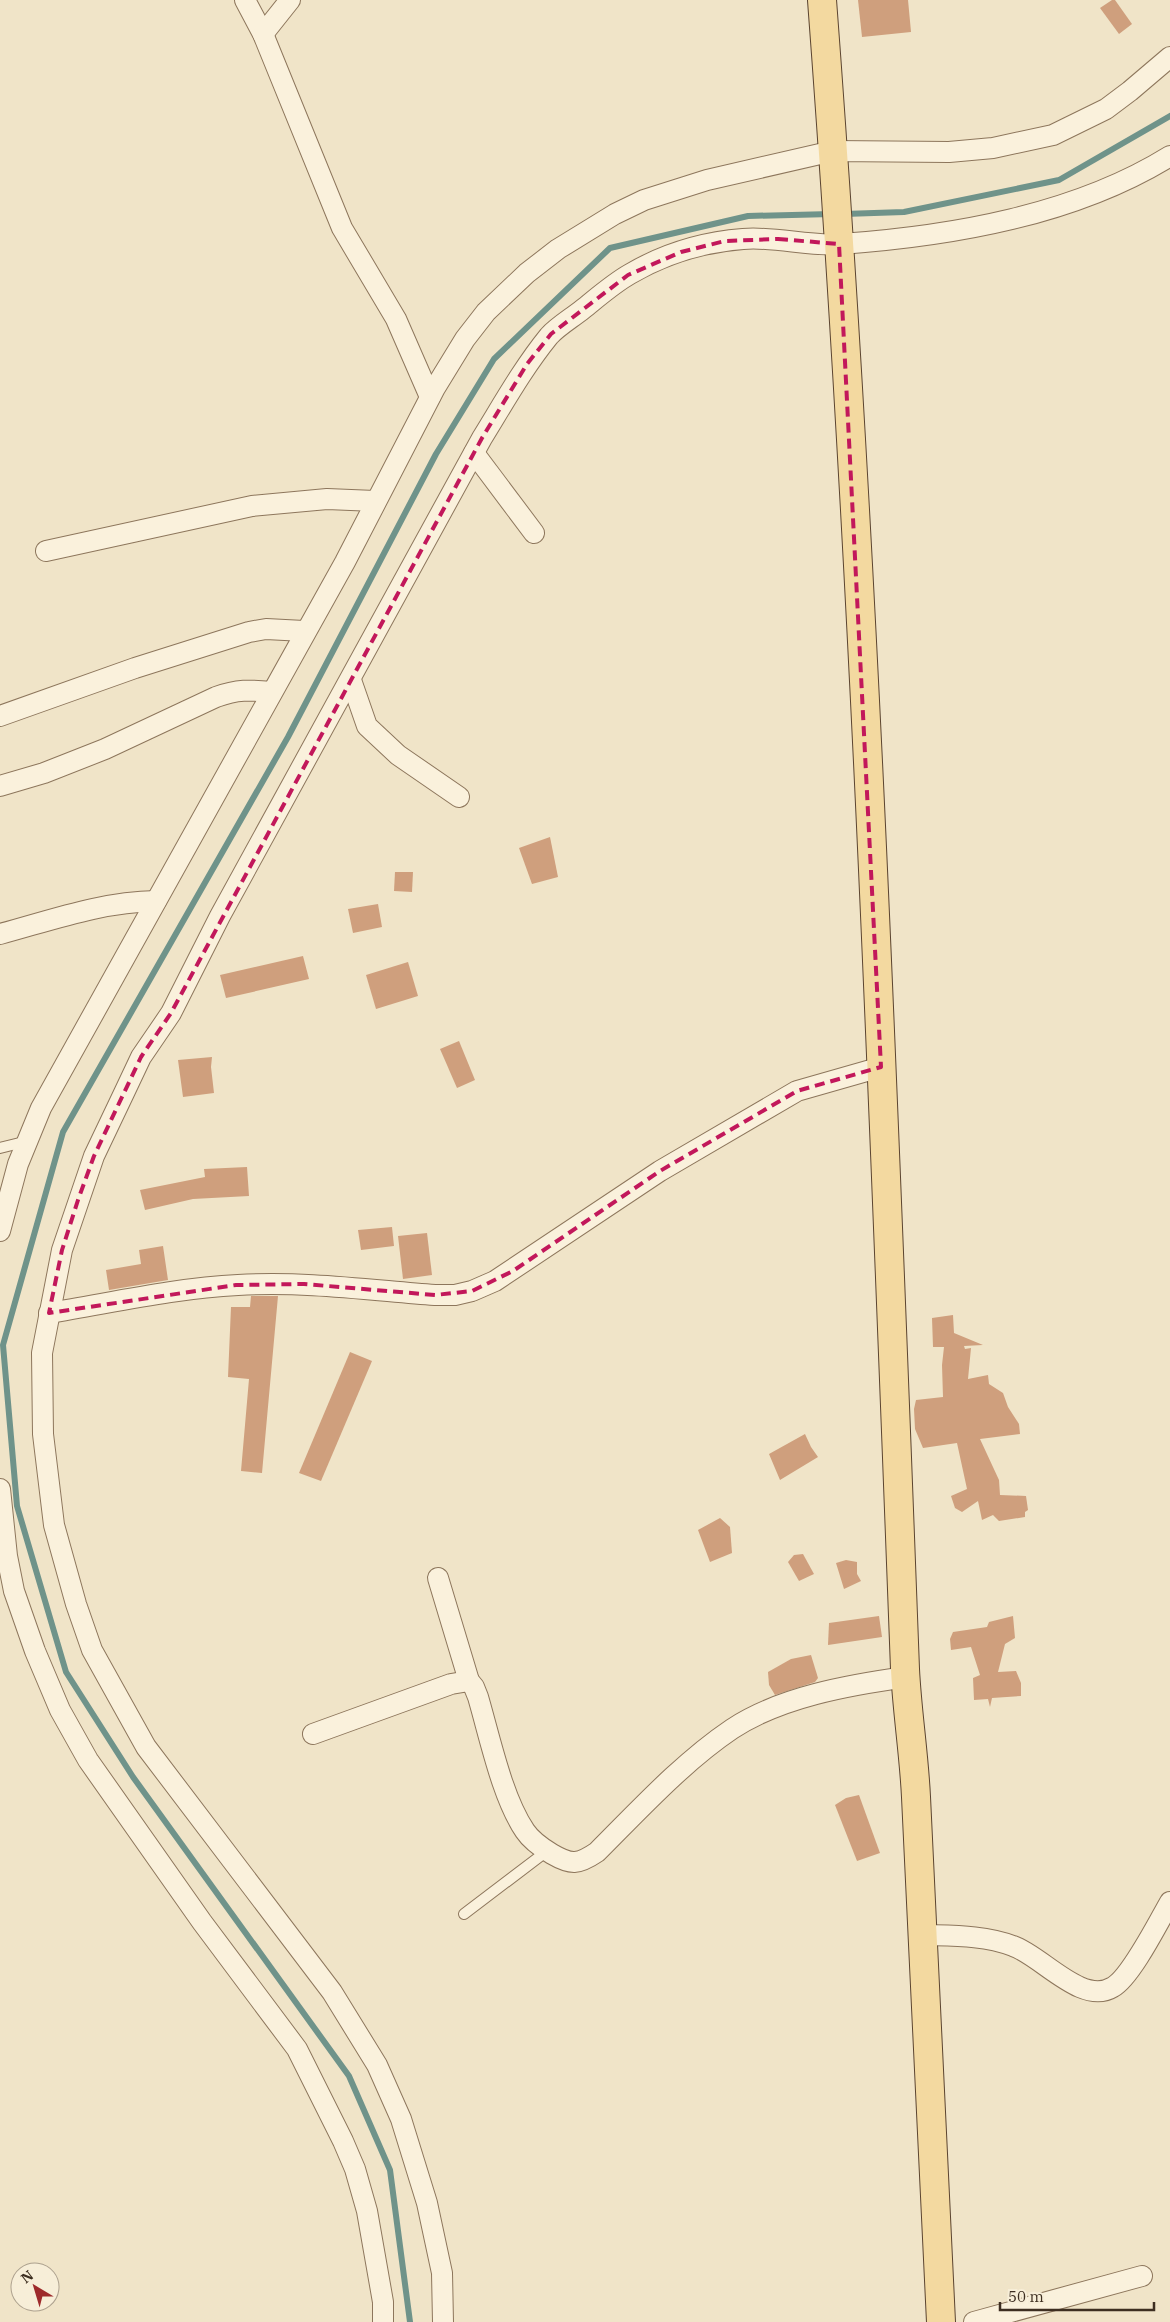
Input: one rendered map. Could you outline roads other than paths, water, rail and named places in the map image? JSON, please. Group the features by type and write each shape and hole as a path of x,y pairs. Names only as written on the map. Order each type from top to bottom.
{"main road":[{"path":"822,0 834,151 867,739 906,1677 916,1788 941,2322"}],"street":[{"path":"245,0 263,34 342,228 399,326 430,398"},
{"path":"263,34 290,0"},
{"path":"0,1231 18,1164 41,1108 304,631 345,562 430,398 465,339 486,312 527,273 588,231 644,200 707,180 834,151 949,152 994,148 1052,135 1106,108 1130,91 1170,57"},
{"path":"443,2322 442,2274 426,2203 401,2119 377,2065 332,1992 146,1747 92,1650 76,1604 54,1525 49,1491 43,1434 42,1353 62,1250 78,1200 94,1156 141,1057 171,1013 229,899 474,453 528,364 551,334 628,275 652,262 680,252 724,240 778,239 838,232 943,233 1095,194 1122,183 1170,156"},
{"path":"474,453 534,533"},
{"path":"46,551 252,506 327,499 375,501"},
{"path":"0,716 135,668 249,632 266,629 304,631"},
{"path":"351,680 367,726 398,755 459,797"},
{"path":"0,786 105,749 224,694 242,689 272,692"},
{"path":"0,934 95,908 130,901 156,901"},
{"path":"49,1313 166,1293 236,1285 304,1284 435,1295 455,1295 472,1291 513,1271 660,1171 798,1092 881,1067"},
{"path":"0,1489 7,1556 14,1590 44,1673 64,1717 94,1768 202,1922 297,2049 343,2141 355,2169 367,2211 376,2260 383,2322"},
{"path":"438,1578 468,1681 478,1697 514,1810 526,1833 547,1851 572,1863 584,1860 596,1852 699,1755 732,1729 763,1712 852,1685 906,1677"},
{"path":"312,1734 451,1684 468,1681"},
{"path":"922,1935 989,1938 1012,1945 1027,1952 1081,1989 1098,1992 1114,1987 1126,1975 1170,1902"},
{"path":"974,2322 1142,2276"}],"lane":[{"path":"0,1148 28,1141"},
{"path":"464,1914 547,1851"}],"waterway":[{"path":"844,214 904,212 1059,180 1170,116"},
{"path":"410,2322 390,2170 349,2076 133,1777 66,1672 17,1506 3,1345 63,1132 288,737 436,454 494,359 610,248 748,216 832,214"}]}
